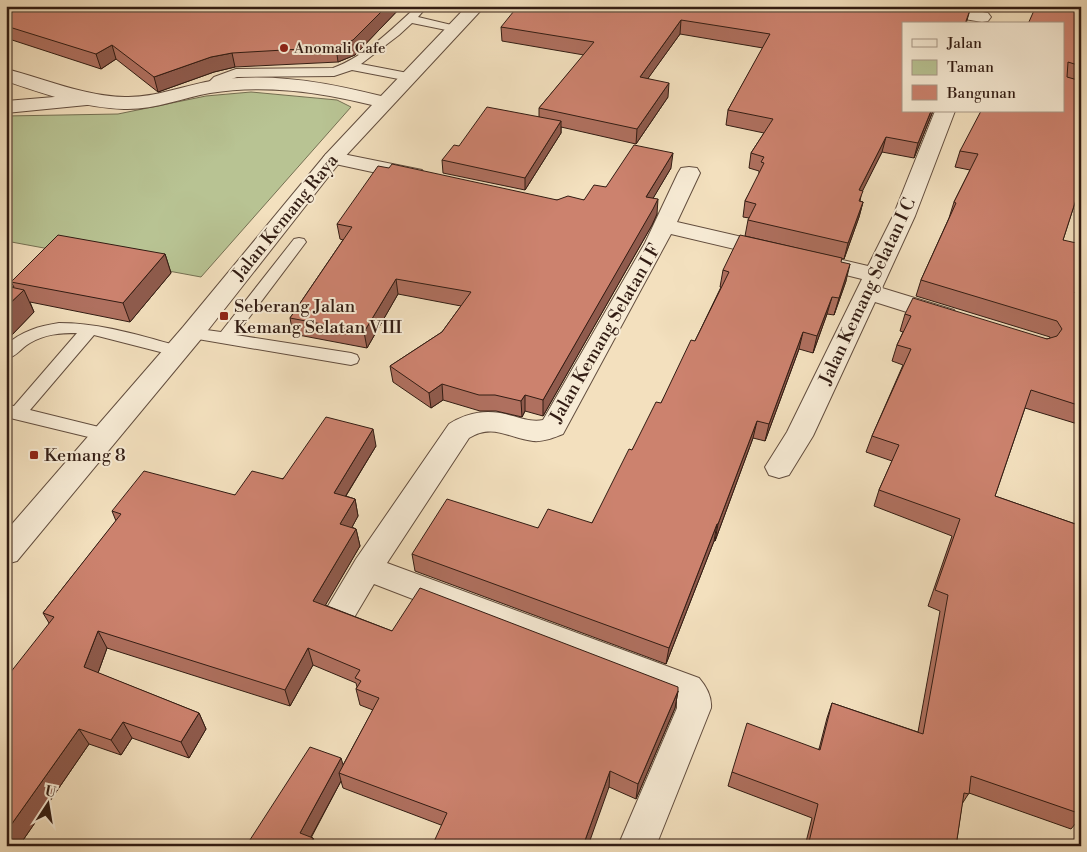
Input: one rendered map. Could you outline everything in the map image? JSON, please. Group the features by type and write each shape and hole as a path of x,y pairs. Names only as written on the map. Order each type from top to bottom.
{"street":[{"name":"Jalan Kemang Raya","path":"6,552 184,342 333,158 477,6"},
{"path":"918,6 983,16"},
{"path":"6,75 90,100"},
{"path":"6,107 90,100 128,103 210,87 255,82 303,84 384,102"},
{"name":"Jalan Kemang Selatan I C","path":"779,466 798,436 904,216 945,112"},
{"path":"333,158 436,180"},
{"name":"Jalan Kemang Selatan I F","path":"342,612 368,568 459,431 466,425 487,420 533,430 549,430 553,427 665,226 689,173"},
{"path":"665,226 872,283 968,322"},
{"path":"368,568 687,689 692,693 695,699 694,708 638,846"}],"lane":[{"path":"210,87 223,76 236,73 334,72 351,66 369,54 419,10"},
{"path":"409,19 456,29"},
{"path":"351,66 409,77"},
{"path":"226,337 299,242"},
{"path":"6,354 24,338 47,330 79,327 184,342 226,337 351,359"},
{"path":"90,329 12,413 105,435"}],"green space":[{"path":"251,92 337,100 351,107 201,277 6,241 6,116 118,114 206,96"}],"building":[{"path":"6,6 387,6 353,40 336,47 232,53 211,57 154,77 112,45 96,54 6,26"},
{"path":"518,6 971,7 966,22 902,22 902,112 931,112 918,143 886,137 859,190 863,191 859,201 863,202 848,243 748,220 756,204 745,201 764,163 761,162 764,157 751,153 773,119 728,110 770,34 681,20 640,77 669,83 637,129 539,108 594,42 501,27"},
{"path":"1036,6 1081,6 1081,66 1068,62 1067,77 1081,81 1081,184 1063,240 1081,244 1081,274 1075,293 1081,294 1081,406 1031,390 995,496 1081,526 1081,814 971,776 969,794 964,793 956,846 808,846 818,804 732,772 747,723 820,750 832,703 923,734 948,595 935,590 960,519 879,490 899,445 872,436 911,349 897,345 911,316 905,314 913,298 1047,339 1057,336 1062,329 1057,321 921,280 956,203 954,202 978,154 960,151 980,112 1064,112 1064,22 1029,22"},
{"path":"487,107 561,121 525,178 442,160 454,145 459,146"},
{"path":"634,145 673,153 646,197 658,199 543,400 525,395 521,401 495,395 479,395 442,384 429,393 390,366 442,332 471,292 396,279 364,332 290,318 352,227 337,224 378,166 389,168 392,164 557,200 568,196 584,200 594,185 606,187"},
{"path":"58,235 165,254 123,303 11,282"},
{"path":"740,235 842,258 841,262 850,264 839,298 832,297 817,336 803,332 769,424 757,421 669,648 412,554 447,499 538,528 548,509 592,523 629,449 632,450 656,402 661,403 691,340 695,341 729,272 723,270"},
{"path":"6,286 24,290 6,307"},
{"path":"326,417 373,429 334,493 355,499 340,524 356,529 313,601 392,631 420,588 678,687 678,691 638,784 610,771 583,846 432,846 447,813 339,773 379,698 356,689 361,681 355,678 360,670 308,648 285,690 98,631 84,667 199,713 181,742 123,722 111,740 79,729 6,832 6,678 54,617 43,613 121,514 112,511 144,471 235,495 252,471 283,479"},
{"path":"310,747 341,758 300,833 313,838 309,846 246,846"}],"place":[{"name":"Anomali Cafe","path":"284,48"},
{"name":"Seberang Jalan Kemang Selatan VIII","path":"224,316"},
{"name":"Kemang 8","path":"34,455"}]}
